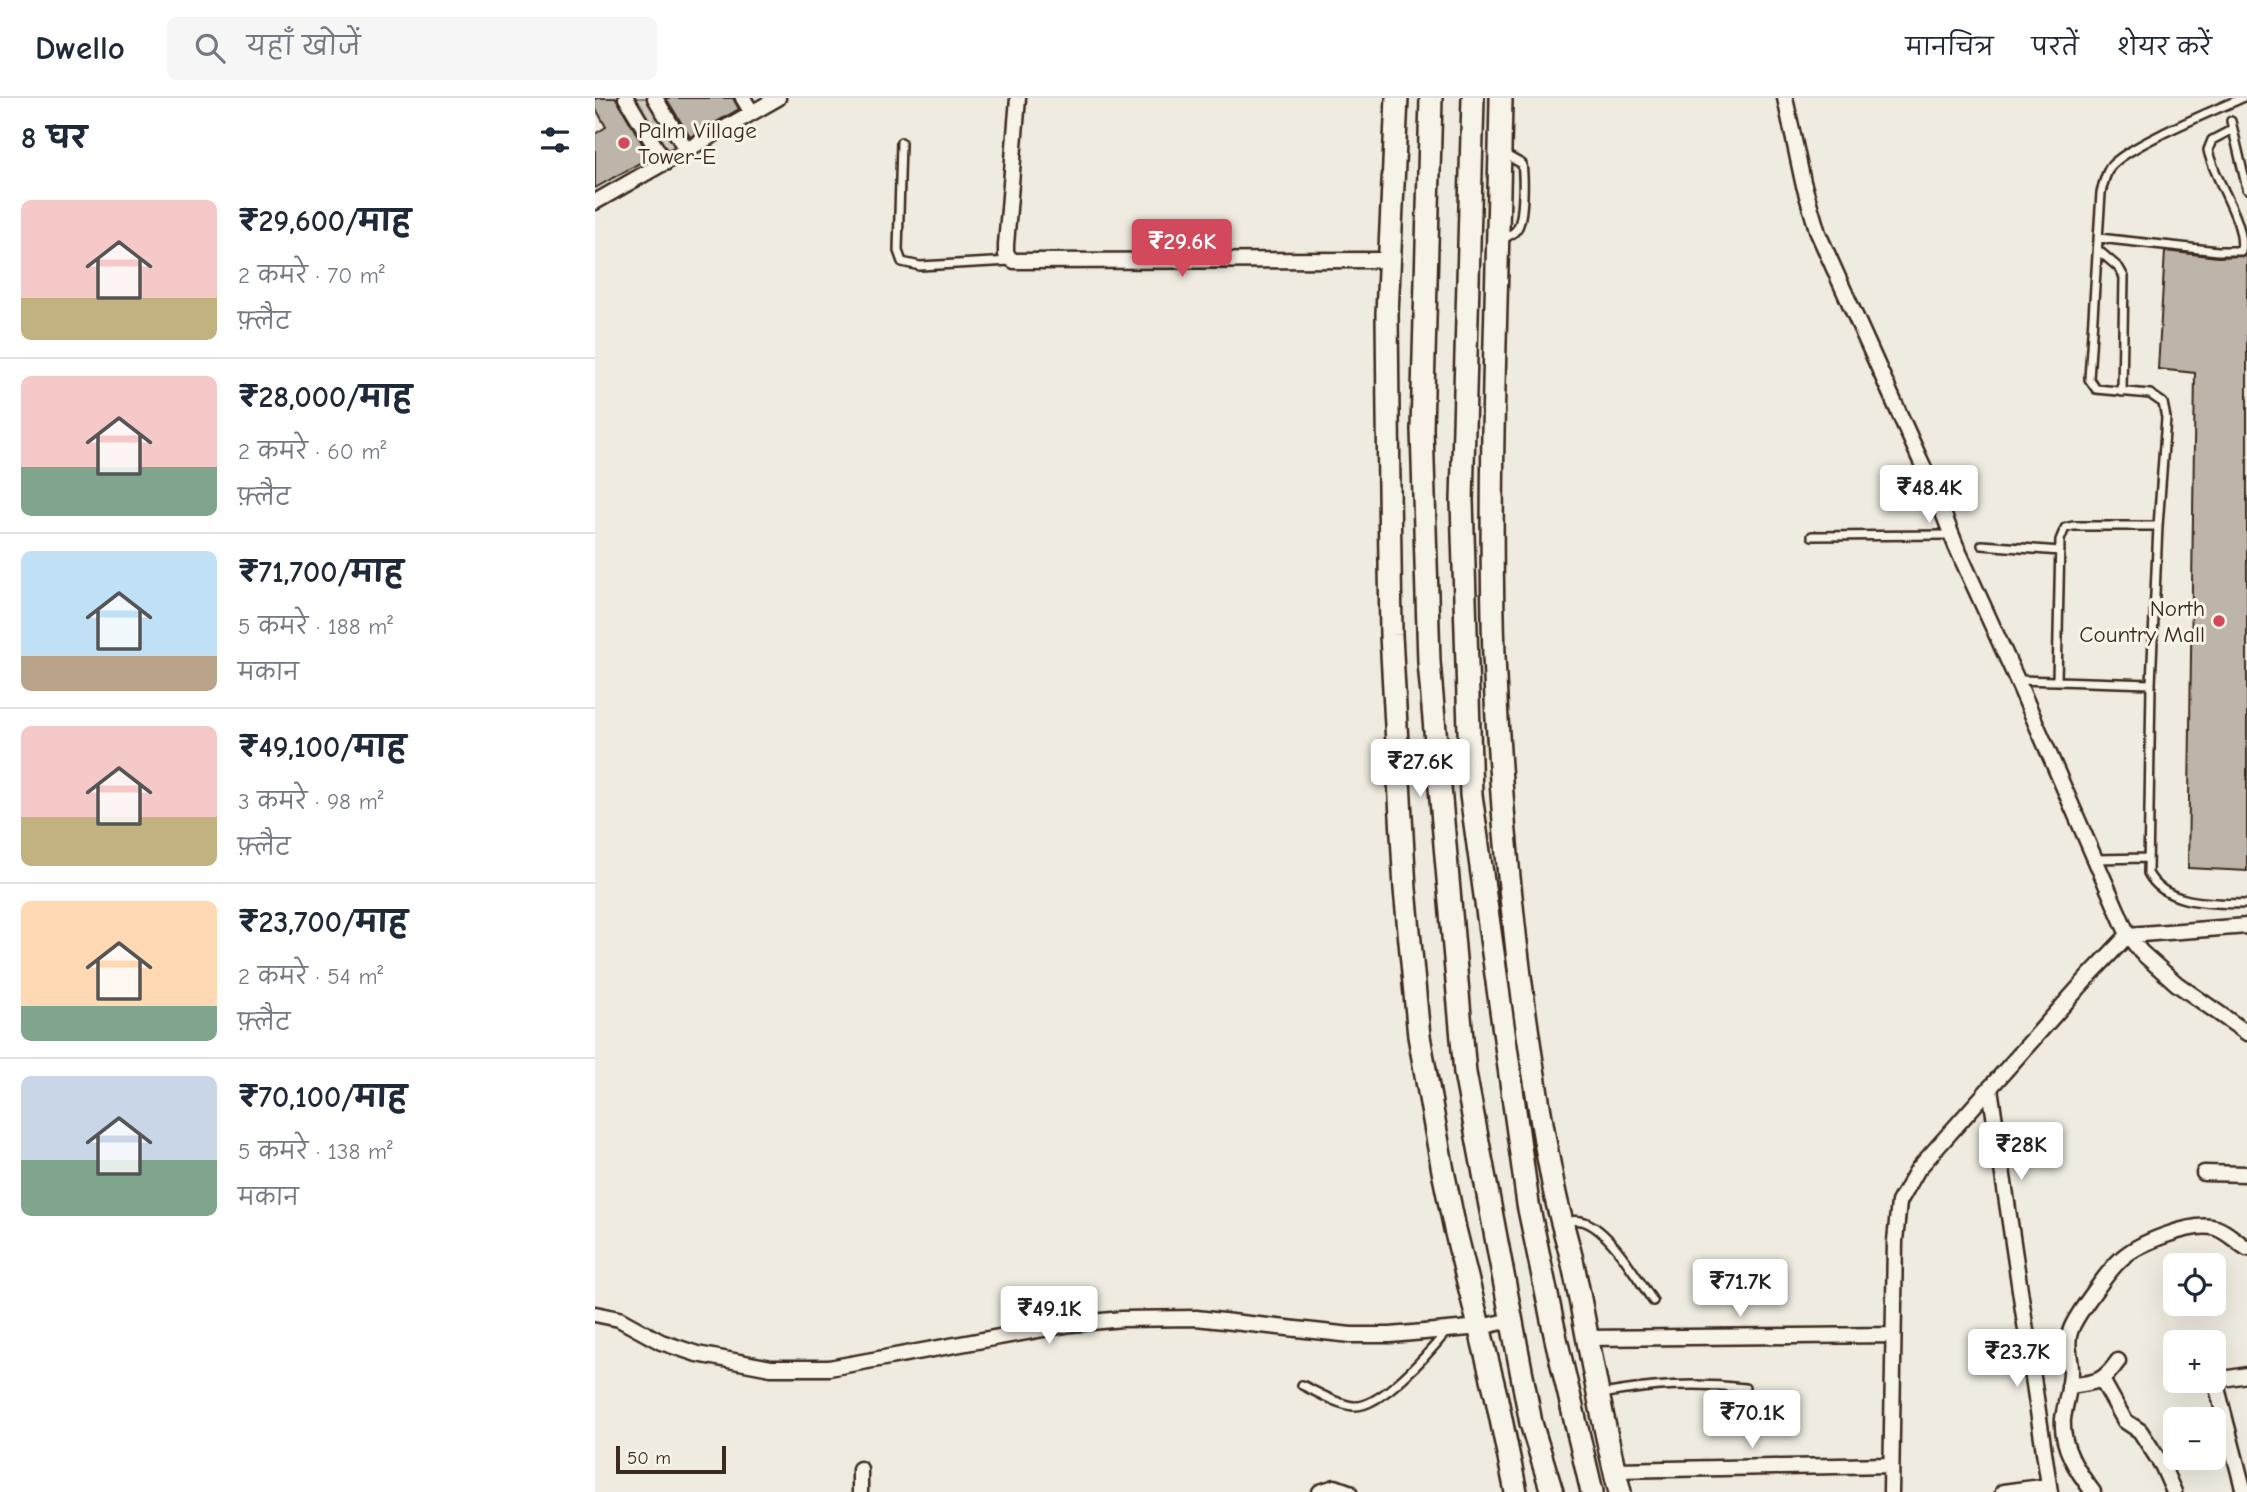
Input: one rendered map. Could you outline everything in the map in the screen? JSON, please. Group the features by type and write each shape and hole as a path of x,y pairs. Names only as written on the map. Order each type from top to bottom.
{"street":[{"path":"626,98 665,163"},
{"path":"655,98 687,151"},
{"path":"743,98 752,113"},
{"path":"595,201 778,98"},
{"path":"1018,98 1006,244 1006,255 1014,261 1391,260"},
{"path":"1397,98 1387,327 1391,635 1405,889 1419,1036 1455,1229 1481,1327 1516,1492"},
{"path":"1431,98 1422,429 1429,662 1465,1073 1531,1423 1552,1492"},
{"path":"1473,98 1462,500 1471,795 1528,1204 1592,1492"},
{"path":"1501,98 1492,499 1494,654 1510,879 1518,951 1554,1191 1620,1492"},
{"path":"1785,98 1803,182 1818,233 1936,495 1951,535 2128,935 2141,952 2177,984 2247,1033"},
{"path":"1891,1492 1895,1241 1899,1202 1917,1169 2128,935 2247,926"},
{"path":"1990,1088 2049,1489 2003,1492"},
{"path":"2204,1173 2247,1174"},
{"path":"2092,1492 2064,1444 2063,1419 2071,1371 2068,1352 2070,1331 2107,1275 2129,1253 2185,1229 2203,1226 2228,1233 2247,1248"},
{"path":"595,1314 619,1319 677,1349 771,1368 802,1369 829,1368 1058,1326 1122,1319 1196,1318 1351,1335 1390,1335 1481,1327 1511,1321"},
{"path":"1587,1338 1893,1335"},
{"path":"2069,1386 2102,1380 2118,1361"},
{"path":"2243,1492 2215,1384 2217,1380 2247,1375"},
{"path":"2102,1380 2125,1421 2140,1431 2162,1465 2174,1492"},
{"path":"1614,1470 1891,1465"},
{"path":"860,1469 860,1492"},
{"path":"1319,1492 1335,1487 1349,1492"}],"lane":[{"path":"2242,98 2139,147 2111,167 2101,193 2089,379 2096,389 2150,394 2163,404 2165,410 2151,684 2147,858 2150,877 2158,887 2173,895 2214,903 2247,904"},
{"path":"2099,238 2241,251 2235,214 2208,153 2212,140 2232,125 2247,189"},
{"path":"901,142 898,251 902,262 920,265 1014,261"},
{"path":"2098,250 2119,268 2124,277 2122,392"},
{"path":"2056,681 2061,535 2068,526 2158,526"},
{"path":"1812,537 1951,535"},
{"path":"1982,545 2060,551"},
{"path":"2017,680 2151,684"},
{"path":"2096,859 2147,858"},
{"path":"1562,1223 1576,1220 1588,1223 1606,1237 1653,1301"},
{"path":"1302,1385 1350,1406 1361,1406 1387,1391 1415,1368 1448,1329"},
{"path":"1598,1395 1662,1385 1711,1384 1745,1388"}],"green space":[{"path":"632,98 649,98 677,145 663,152"}],"building":[{"name":"Palm Village Tower-E","path":"595,98 616,98 650,157 595,188 595,134 606,127 595,107"},
{"path":"666,98 733,98 739,109 690,137"},
{"name":"North Country Mall","path":"2165,251 2218,257 2247,256 2247,871 2188,868 2195,373 2158,369"}],"place":[{"name":"Palm Village Tower-E","path":"624,143"},
{"name":"North Country Mall","path":"2219,621"}]}
